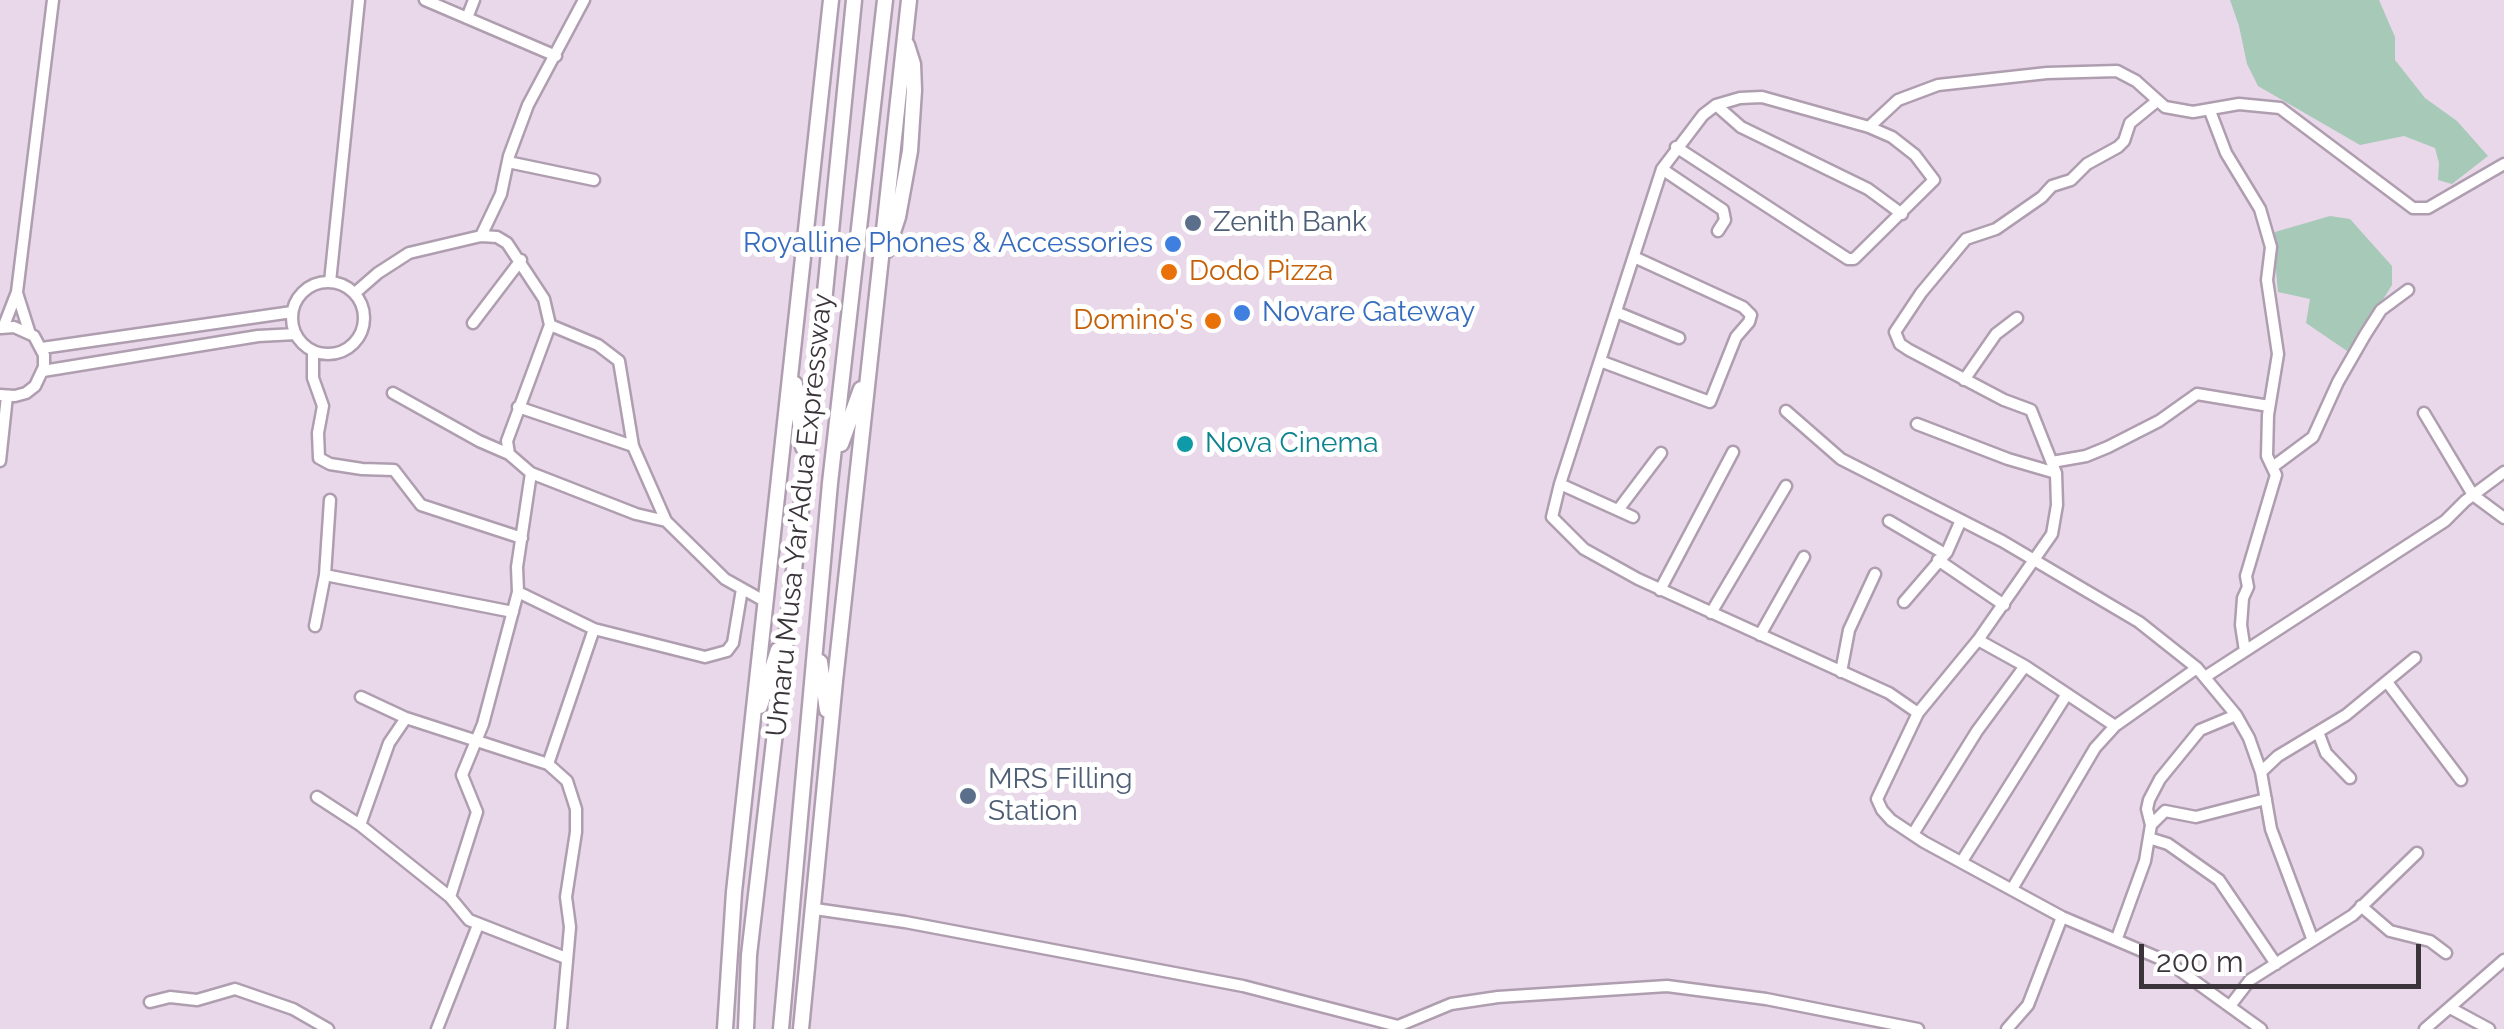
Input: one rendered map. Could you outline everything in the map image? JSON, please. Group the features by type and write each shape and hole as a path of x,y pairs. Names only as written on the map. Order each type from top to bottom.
{"highway":[{"name":"Umaru Musa Yar'Adua Expressway","path":"725,1029 734,892 831,0"},
{"name":"Umaru Musa Yar'Adua Expressway","path":"746,1029 750,955 806,469 854,0"},
{"name":"Umaru Musa Yar'Adua Expressway","path":"781,1029 832,468 884,0"},
{"name":"Umaru Musa Yar'Adua Expressway","path":"802,1029 909,0"},
{"path":"792,359 806,469"},
{"path":"832,468 869,366"},
{"path":"751,735 789,616"},
{"path":"816,635 832,741"}],"street":[{"path":"30,334 14,327 1,328 17,292 52,0"},
{"path":"330,282 359,0"},
{"path":"425,0 556,56"},
{"path":"467,18 474,0"},
{"path":"481,236 501,194 528,105 584,0"},
{"path":"1869,126 1898,100 1938,86 2047,72 2117,71 2136,81 2157,102 2177,109 2210,111 2239,104 2280,108 2413,208 2421,210 2504,164"},
{"path":"1676,147 1848,259 1859,255 1934,180 1915,155 1869,126 1762,97 1716,105 1703,115 1676,147 1662,168 1552,517 1584,549 1660,590 1889,693 1918,713"},
{"path":"2157,102 2130,123 2118,147 2087,164 2071,180 2052,186 1996,229 1966,239 1899,324 1895,337 1900,344 1964,380 2031,410 2054,467 2058,505 2052,534 2035,562 1918,713 1877,799 1882,810 1913,834 2062,917 2168,962 2261,1029"},
{"path":"1716,105 1742,128 1868,190 1902,214"},
{"path":"2210,111 2226,153 2260,209 2271,247 2267,280 2278,354 2269,406 2268,456 2274,466 2274,484 2246,576 2248,587 2241,625 2246,651"},
{"path":"508,162 594,180"},
{"path":"1662,168 1723,210 1725,220 1718,232"},
{"path":"355,293 409,254 481,236 507,242 544,299 550,325 507,441 509,454"},
{"path":"1600,360 1710,402 1736,337 1748,322 1750,315 1743,307 1634,257"},
{"path":"473,323 521,260"},
{"path":"330,282 355,293 364,316 357,339 338,353 313,351 296,334 292,312 303,291 312,284 330,282"},
{"path":"2274,466 2312,437 2344,369 2381,310 2408,290"},
{"path":"0,461 3,396 26,393 43,371 42,348 30,334 17,292"},
{"path":"42,348 292,312"},
{"path":"1616,312 1679,338"},
{"path":"1964,380 1996,334 2017,318"},
{"path":"550,325 598,344 619,361 633,446 666,521 725,578 766,602"},
{"path":"43,371 258,336 296,334"},
{"path":"313,351 312,378 323,406 319,458 330,464 394,470 421,506 522,538"},
{"path":"393,393 479,442 509,454 530,473 636,514 666,521"},
{"path":"1917,424 2032,468 2054,467 2160,422 2197,394 2269,406"},
{"path":"518,407 633,446"},
{"path":"1786,411 1841,459 1961,520 2140,622 2201,673 2236,714 2250,738 2261,772 2271,829 2312,938"},
{"path":"2424,413 2473,495 2504,518"},
{"path":"1660,590 1733,452"},
{"path":"1618,510 1660,453"},
{"path":"2012,889 2072,782 2115,726 2201,673 2246,651 2445,521 2504,472"},
{"path":"450,897 477,812 462,776 483,724 518,592 517,567 530,473"},
{"path":"1560,484 1634,517"},
{"path":"1711,613 1786,486"},
{"path":"315,626 325,575 330,500"},
{"path":"1904,602 1942,557 1961,520"},
{"path":"1889,521 2004,605"},
{"path":"1760,635 1804,557"},
{"path":"1841,672 1849,630 1875,574"},
{"path":"325,575 513,612"},
{"path":"518,592 594,629 705,657 717,655 734,644 742,588"},
{"path":"548,764 594,629"},
{"path":"1978,640 2115,726"},
{"path":"2261,772 2416,658"},
{"path":"1913,834 1978,731 2025,666"},
{"path":"2387,682 2461,780"},
{"path":"1962,860 2066,694"},
{"path":"361,697 406,718 548,764 567,781 576,809 576,832 566,897 570,927 562,1029"},
{"path":"2117,938 2146,861 2151,825 2147,809 2160,779 2200,730 2236,714"},
{"path":"360,825 390,744 406,718"},
{"path":"2318,732 2326,753 2350,778"},
{"path":"317,797 360,825 450,897 464,916 566,958"},
{"path":"2151,825 2165,811 2196,816 2266,799"},
{"path":"2149,838 2168,844 2219,880 2276,964"},
{"path":"2230,1006 2250,980 2312,938 2332,930 2417,853"},
{"path":"2361,906 2390,932 2430,941 2446,953"},
{"path":"815,909 906,922 1224,982 1383,1026 1398,1026 1452,1004 1498,997 1667,986 1766,999 1918,1029"},
{"path":"2006,1029 2028,1005 2062,917"},
{"path":"437,1029 478,925"},
{"path":"2426,1029 2504,960"},
{"path":"150,1002 170,998 197,1000 235,988 292,1008 328,1029"},
{"path":"2452,1009 2490,1029"}],"green space":[{"path":"2230,0 2379,0 2395,37 2395,60 2425,98 2457,121 2488,156 2452,184 2438,180 2435,148 2404,136 2360,145 2258,86 2247,64"},
{"path":"2330,216 2350,219 2392,266 2392,285 2350,353 2306,323 2310,299 2278,292 2275,232"}],"place":[{"name":"Zenith Bank","path":"1193,223"},
{"name":"Royalline Phones & Accessories","path":"1173,244"},
{"name":"Dodo Pizza","path":"1169,272"},
{"name":"Novare Gateway","path":"1242,313"},
{"name":"Domino's","path":"1213,321"},
{"name":"Nova Cinema","path":"1185,444"},
{"name":"MRS Filling Station","path":"968,796"}]}
